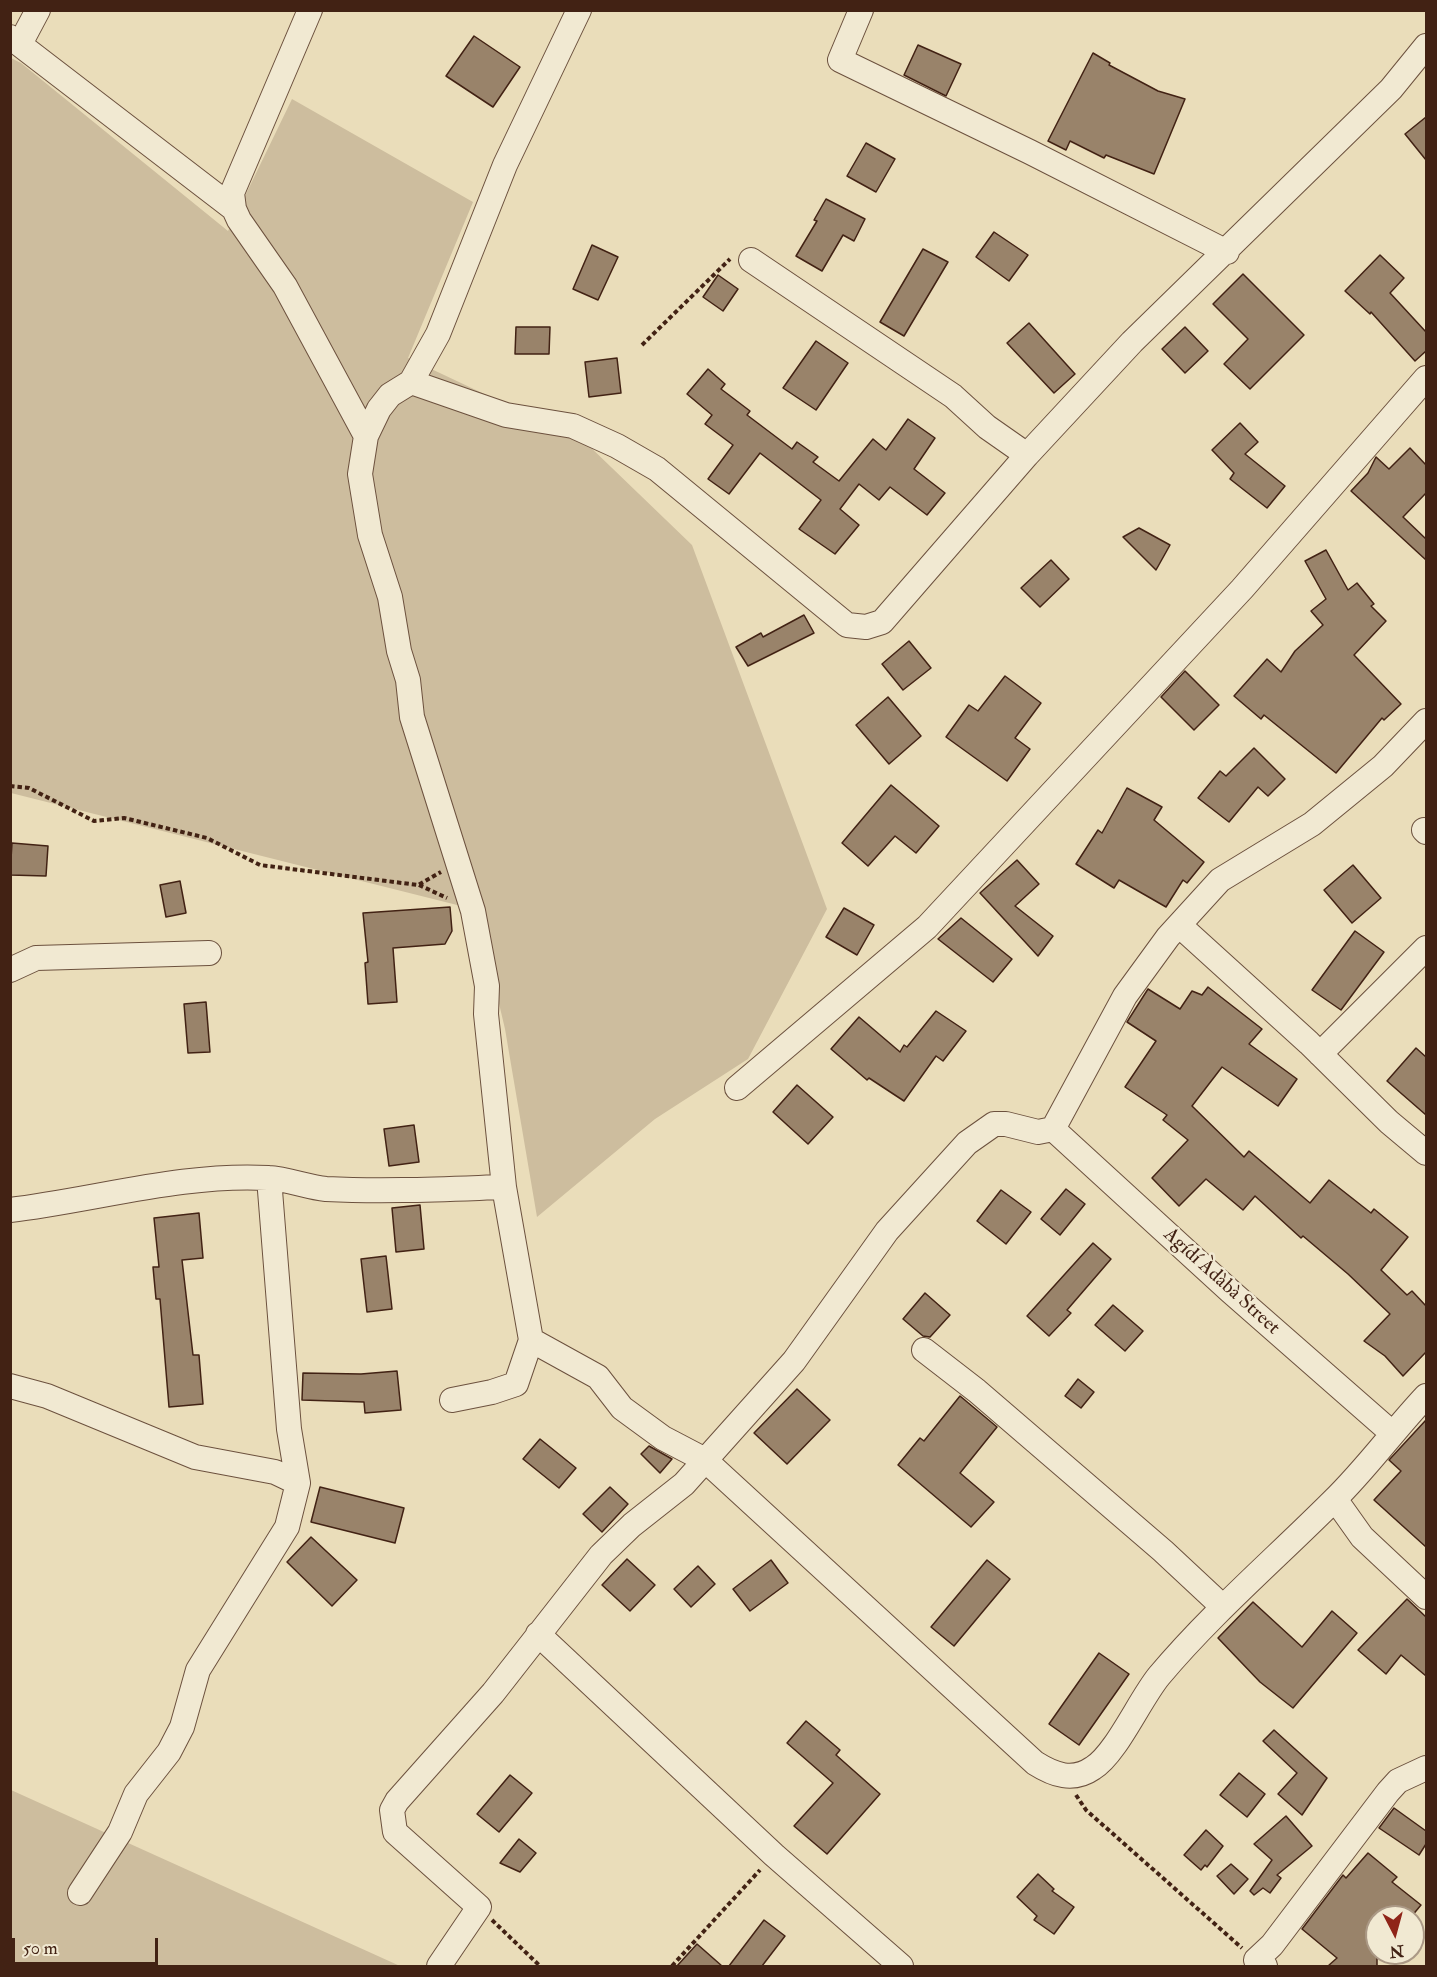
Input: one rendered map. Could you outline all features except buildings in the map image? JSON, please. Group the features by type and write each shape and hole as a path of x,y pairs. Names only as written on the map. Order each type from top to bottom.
{"street":[{"path":"38,10 16,40 38,60 234,209 285,286 366,436"},
{"path":"234,209 232,193 310,10"},
{"path":"452,1400 492,1392 516,1384 531,1340 504,1186 486,1014 487,986 473,911 454,855 432,774 412,717 408,680 399,651 390,597 370,535 360,474 366,436 379,409 390,395 411,381 438,334 505,165 579,10"},
{"path":"861,10 840,60 1030,152 1227,252"},
{"path":"411,381 506,415 573,426 616,446 657,469 848,625 866,627 882,622 1027,455 1132,342 1227,252 1391,89 1426,46"},
{"path":"751,260 953,396 987,427 1027,455"},
{"path":"737,1088 927,927 1242,589 1426,378"},
{"path":"439,1966 479,1908 395,1832 392,1810 397,1801 493,1693 601,1555 632,1525 684,1484 794,1361 887,1230 967,1143 994,1124 1005,1124 1038,1132 1053,1129 1125,996 1179,925 1221,880 1312,824 1383,766 1426,721"},
{"path":"1179,925 1320,1054 1389,1122 1426,1153"},
{"path":"1320,1054 1426,948"},
{"path":"10,969 36,958 209,953"},
{"name":"Agídí Àdàbà Street","path":"1053,1129 1230,1291 1392,1433"},
{"path":"10,1210 68,1203 194,1181 269,1178 325,1189 406,1190 504,1186"},
{"path":"80,1893 120,1833 136,1794 169,1752 182,1727 198,1670 244,1592 287,1527 298,1483 289,1429 269,1178"},
{"path":"531,1340 598,1377 622,1408 663,1438 705,1460 1035,1763 1052,1774 1064,1777 1082,1774 1095,1768 1107,1755 1159,1677 1223,1607 1335,1499 1426,1396"},
{"path":"924,1350 977,1391 1163,1551 1223,1607"},
{"path":"10,1386 47,1396 195,1457 274,1472 298,1483"},
{"path":"1335,1499 1362,1537 1426,1597"},
{"path":"538,1634 774,1855 901,1966"},
{"path":"1261,1964 1272,1945 1388,1792 1398,1781 1426,1771"}],"path":[{"path":"642,345 731,258 737,255 751,260"},
{"path":"10,786 29,788 94,821 123,818 207,838 260,865 418,885 441,872 454,855"},
{"path":"1080,1800 1086,1810 1119,1840 1261,1964"},
{"path":"672,1966 774,1855"},
{"path":"479,1908 540,1966"}],"shaded area":[{"path":"11,58 21,63 228,231 292,99 473,202 408,358 584,441 692,545 827,909 748,1059 655,1119 537,1217 505,1029 477,910 11,793"},
{"path":"11,1790 400,1966 11,1966"}]}
